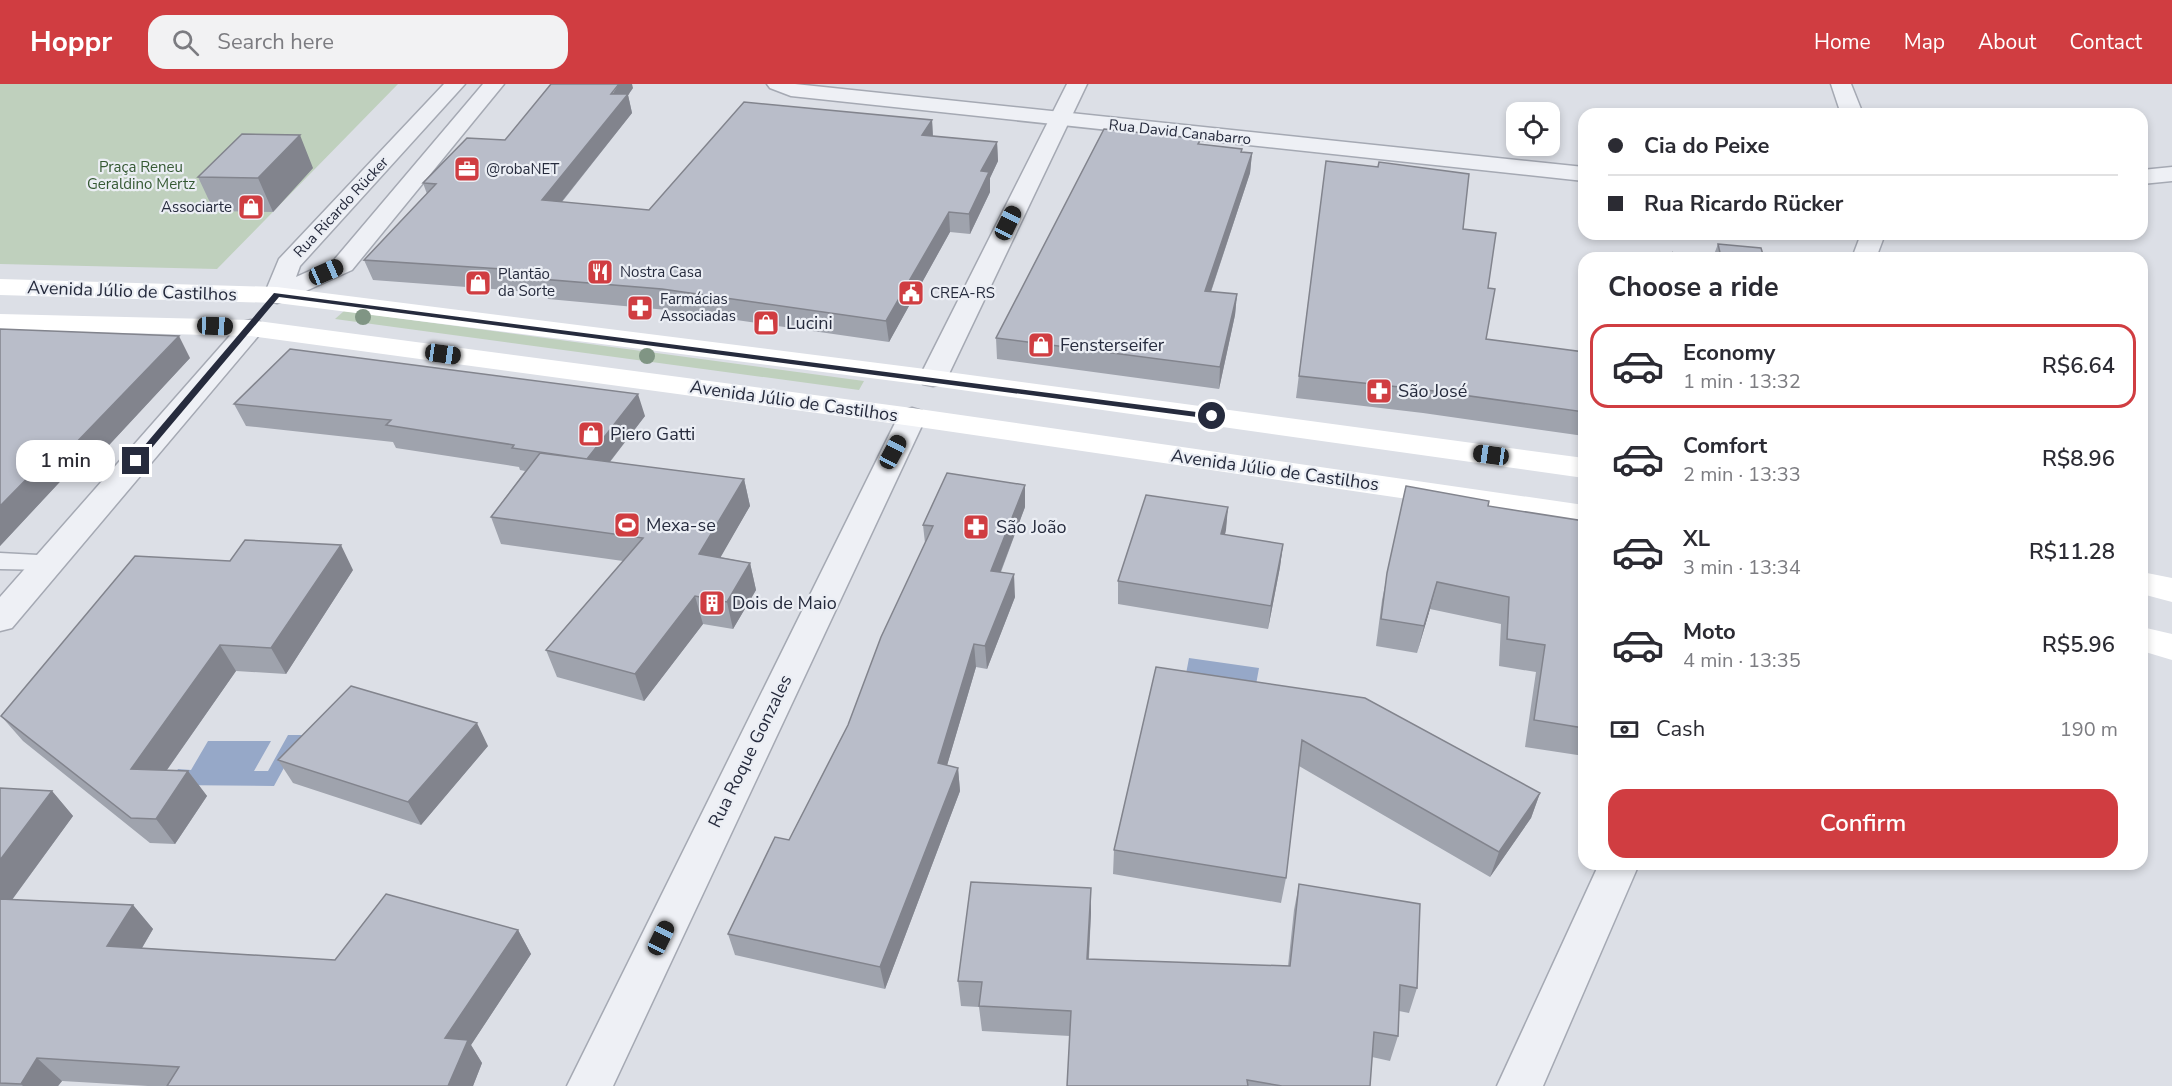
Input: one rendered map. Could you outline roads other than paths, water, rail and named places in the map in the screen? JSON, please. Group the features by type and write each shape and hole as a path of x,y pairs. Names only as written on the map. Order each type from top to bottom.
{"main road":[{"name":"Avenida Júlio de Castilhos","path":"0,287 277,295 933,378 1578,467"},
{"path":"251,328 277,295"},
{"name":"Avenida Júlio de Castilhos","path":"0,322 251,328 912,417 1578,514"},
{"path":"912,417 933,378"},
{"path":"2148,584 2172,590"},
{"path":"2148,641 2172,647"}],"street":[{"name":"Rua Ricardo Rücker","path":"277,295 288,264 455,84"},
{"name":"Rua Ricardo Rücker","path":"277,295 343,265 494,84"},
{"name":"Rua David Canabarro","path":"777,84 791,90 1058,120 1578,173"},
{"path":"933,378 1077,84"},
{"path":"1841,84 1850,108"},
{"path":"2148,176 2172,174"},
{"path":"0,619 251,328"},
{"name":"Rua Roque Gonzales","path":"590,1086 912,417"},
{"path":"1520,1086 1616,870"}],"lane":[{"path":"0,561 49,562"}],"water":[{"path":"1189,658 1259,668 1255,690 1185,679"},
{"path":"288,735 302,735 274,786 169,785 178,769 191,770 208,741 271,741 254,771 268,771"}],"place":[{"name":"@robaNET","path":"467,169"},
{"name":"Associarte","path":"251,207"},
{"name":"Nostra Casa","path":"600,272"},
{"name":"Plantão da Sorte","path":"478,283"},
{"name":"CREA-RS","path":"911,293"},
{"name":"Farmácias Associadas","path":"640,308"},
{"name":"Lucini","path":"766,323"},
{"name":"Fensterseifer","path":"1041,345"},
{"name":"São José","path":"1379,391"},
{"name":"Piero Gatti","path":"591,434"},
{"name":"Mexa-se","path":"627,525"},
{"name":"São João","path":"976,527"},
{"name":"Dois de Maio","path":"712,603"}],"park label":[{"name":"Praça Reneu Geraldino Mertz","path":"141,176"}]}
